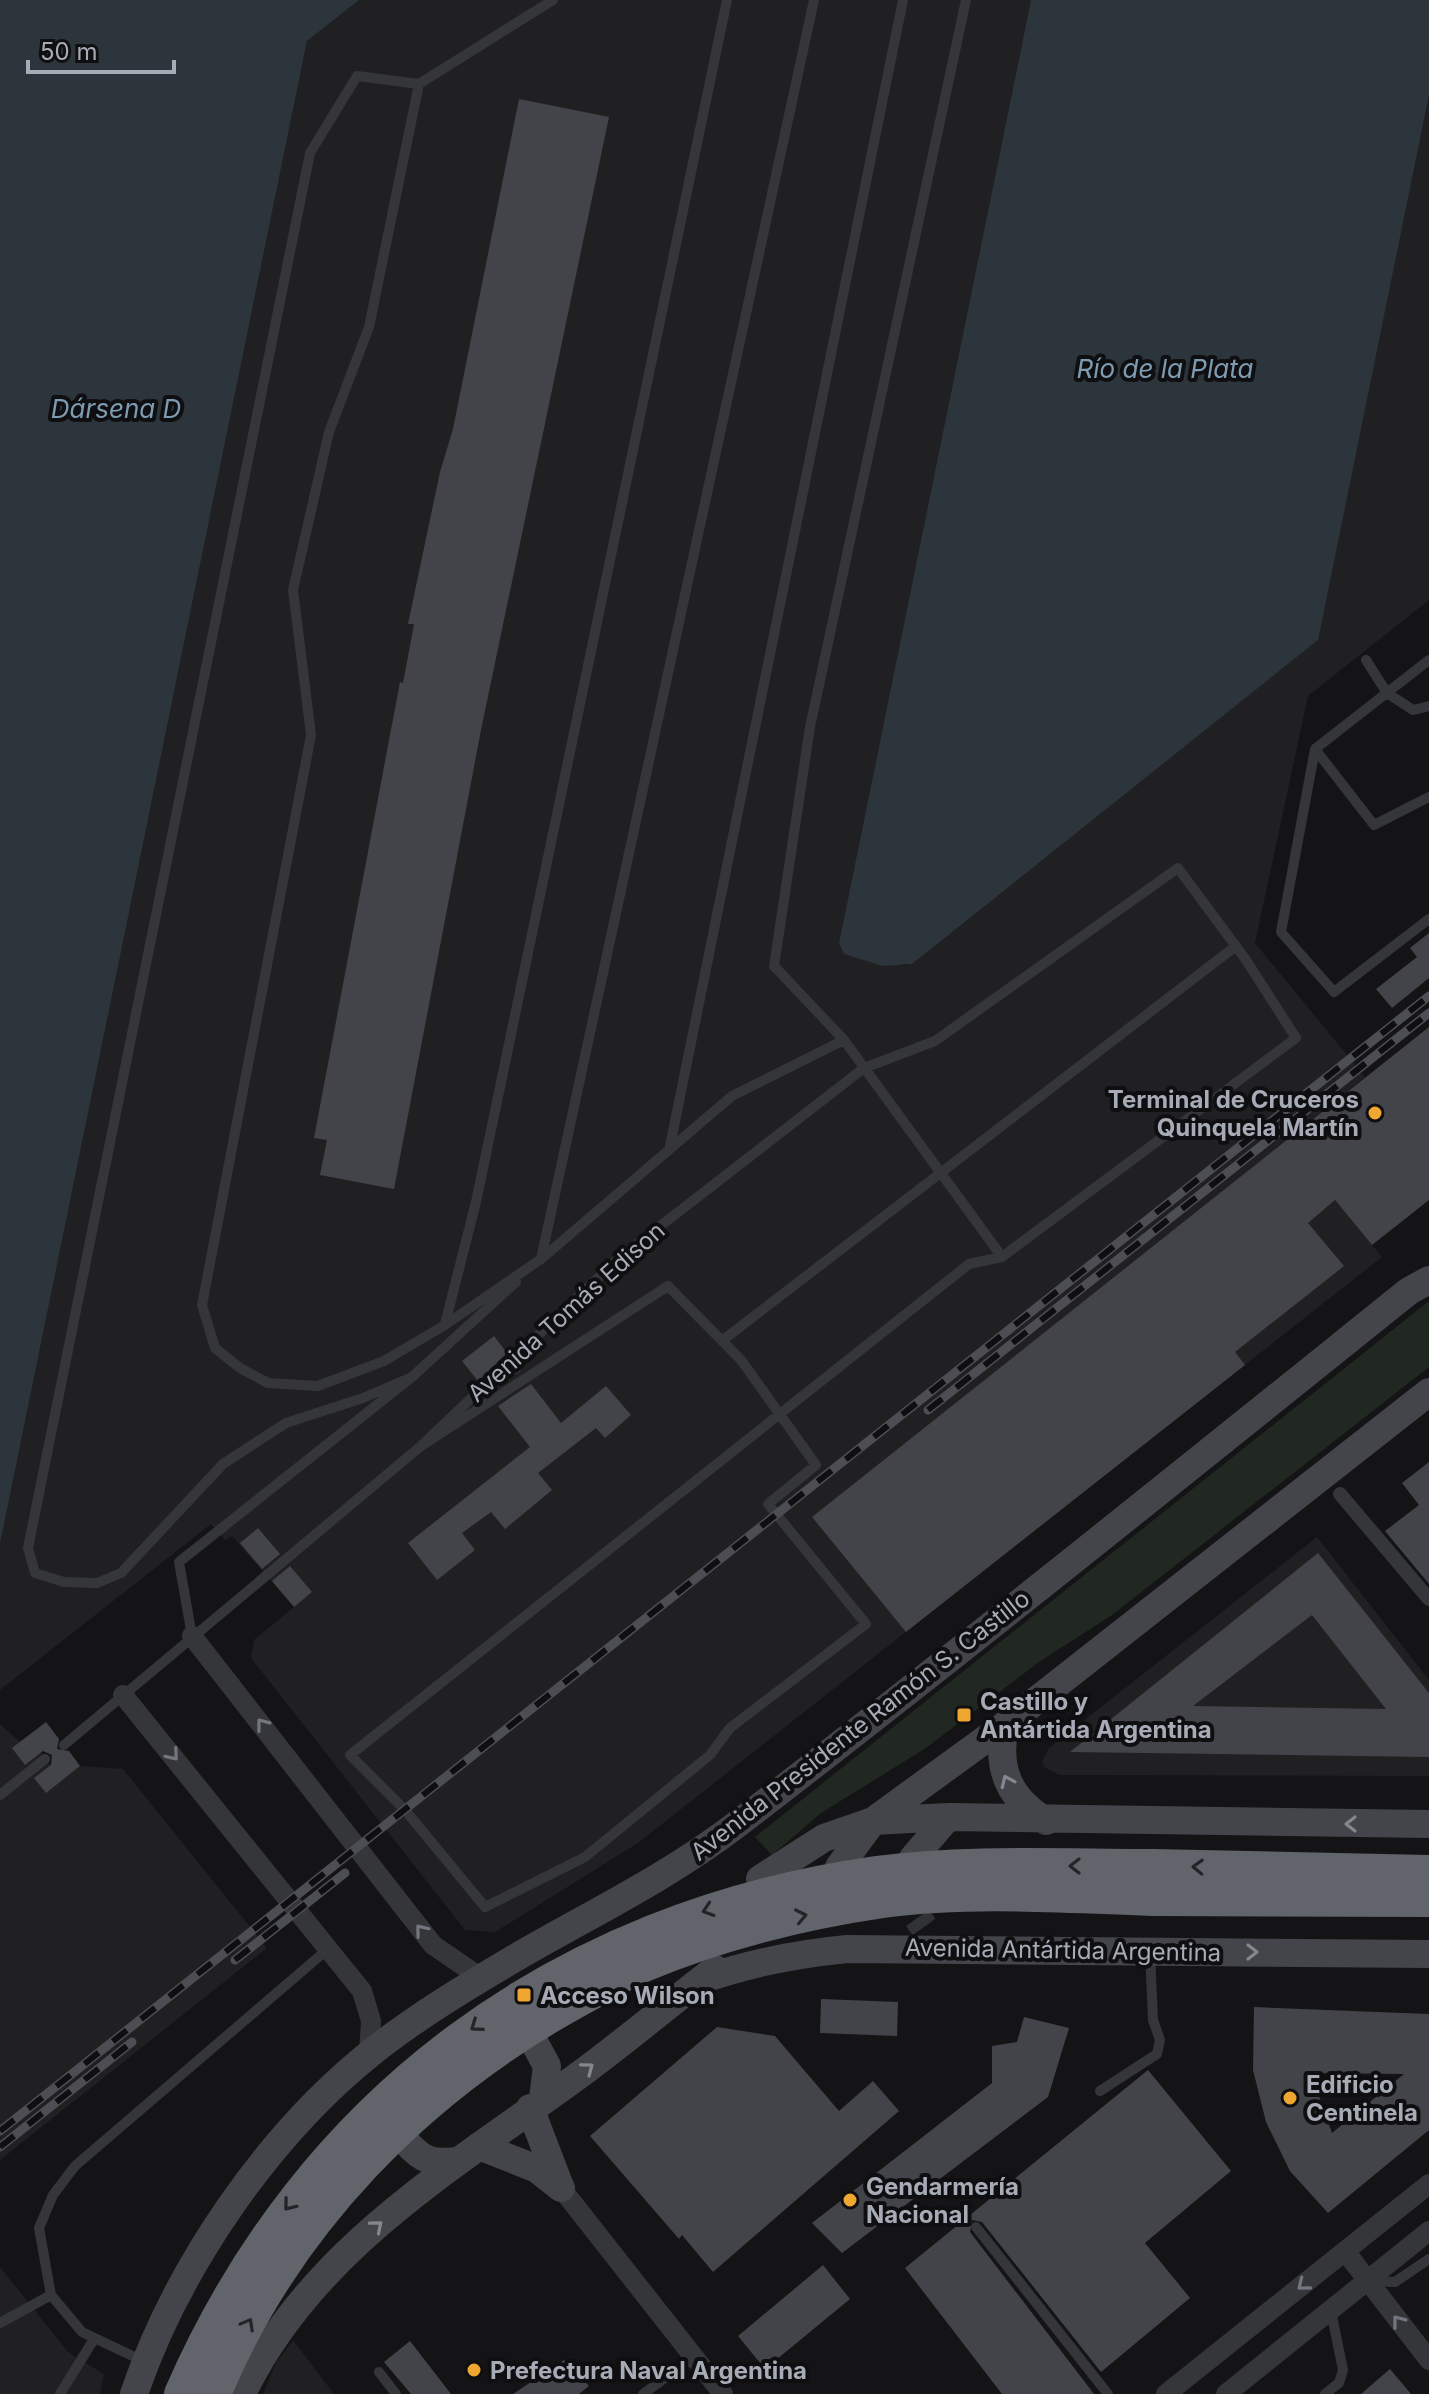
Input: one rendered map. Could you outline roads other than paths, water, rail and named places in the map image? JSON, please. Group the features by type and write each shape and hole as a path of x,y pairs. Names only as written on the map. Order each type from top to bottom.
{"highway":[{"path":"214,2394 268,2289 304,2237 378,2149 445,2088 502,2046 642,1966 753,1927 884,1901 1060,1895 1154,1882 1429,1861"},
{"path":"181,2394 233,2288 284,2211 344,2140 429,2062 473,2028 611,1947 742,1899 878,1873 969,1867 1154,1882 1425,1894"},
{"path":"1298,1870 1425,1894"}],"main road":[{"name":"Avenida Presidente Ramón S. Castillo","path":"134,2394 145,2362 194,2264 242,2192 325,2095 369,2054 481,1978 722,1835 1409,1291 1429,1280"},
{"path":"839,1867 873,1821 1005,1725 1429,1392"},
{"path":"1005,1725 1001,1766 1011,1792 1027,1809 1046,1821"},
{"path":"913,1858 948,1817"},
{"path":"760,1879 824,1838 873,1821 948,1817 1046,1821 1429,1824"},
{"path":"924,1927 950,1948"},
{"name":"Avenida Antártida Argentina","path":"536,2103 584,2071 711,1972 797,1953 950,1948 1429,1954"},
{"path":"534,2042 547,2066 536,2103 561,2188"},
{"path":"242,2394 267,2346 305,2294 348,2251 455,2161 536,2103"},
{"path":"407,2143 420,2157 437,2163 455,2161"},
{"path":"479,2146 537,2169 561,2188"}],"street":[{"path":"1340,1494 1429,1599"},
{"path":"192,1636 433,1945 481,1978"},
{"path":"123,1695 362,1991 371,2021 369,2054"},
{"path":"1166,2394 1429,2184"},
{"path":"561,2188 723,2394"},
{"path":"1226,2394 1429,2231"},
{"path":"1345,2251 1429,2360"}],"lane":[{"path":"412,1377 363,1398 286,1423 223,1464 121,1573 97,1583 64,1582 35,1573 28,1548 31,1532 310,153 357,76 419,84 553,0"},
{"path":"445,1325 476,1202 727,0"},
{"path":"419,84 369,327 329,432 293,590 311,735 202,1305 215,1348 240,1368 268,1383 318,1386 384,1361 445,1325 541,1259 814,0"},
{"path":"670,1146 903,0"},
{"path":"966,0 810,727 774,966 844,1040 1002,1257"},
{"path":"1366,660 1387,693 1413,710 1429,706"},
{"path":"1429,660 1315,749 1281,932 1334,992 1429,919"},
{"path":"1315,749 1374,825 1429,797"},
{"name":"Avenida Tomás Edison","path":"64,1745 421,1446 619,1258 864,1068 935,1041 1178,868 1236,946"},
{"path":"421,1446 668,1286 723,1340 779,1416 816,1465 768,1504 866,1624 730,1728 710,1755 585,1857 485,1907 405,1810 350,1755 779,1416 969,1264 1002,1257 1296,1038 1236,946 723,1340"},
{"path":"192,1636 179,1562 412,1377 541,1259 732,1096 844,1040"},
{"path":"0,1795 45,1759"},
{"path":"145,2362 82,2332 51,2295 39,2228 53,2195 75,2166 329,1948"},
{"path":"1100,2091 1157,2054 1160,2048 1153,2020 1150,1951"},
{"path":"976,2227 1108,2394"},
{"path":"1368,2281 1395,2282 1429,2259"},
{"path":"0,2323 51,2295"},
{"path":"1325,2394 1339,2383 1343,2370 1331,2311"},
{"path":"60,2394 94,2339"},
{"path":"643,2394 694,2357"},
{"path":"379,2372 396,2394"}],"water":[{"name":"Dársena D","path":"0,0 359,0 307,41 0,1544"},
{"name":"Río de la Plata","path":"1031,0 1429,0 1429,95 1318,640 912,964 883,966 844,954 839,943"}],"tunnel":[{"path":"909,1878 911,1909 924,1927"}],"railway":[{"path":"0,2131 1429,996"},
{"path":"928,1410 1429,1013"},
{"path":"235,1960 345,1873"},
{"path":"0,2147 132,2042"}],"place":[{"name":"Terminal de Cruceros Quinquela Martín","path":"1375,1113"},
{"name":"Castillo y Antártida Argentina","path":"964,1715"},
{"name":"Acceso Wilson","path":"524,1995"},
{"name":"Edificio Centinela","path":"1290,2098"},
{"name":"Gendarmería Nacional","path":"850,2200"},
{"name":"Prefectura Naval Argentina","path":"474,2370"}]}
